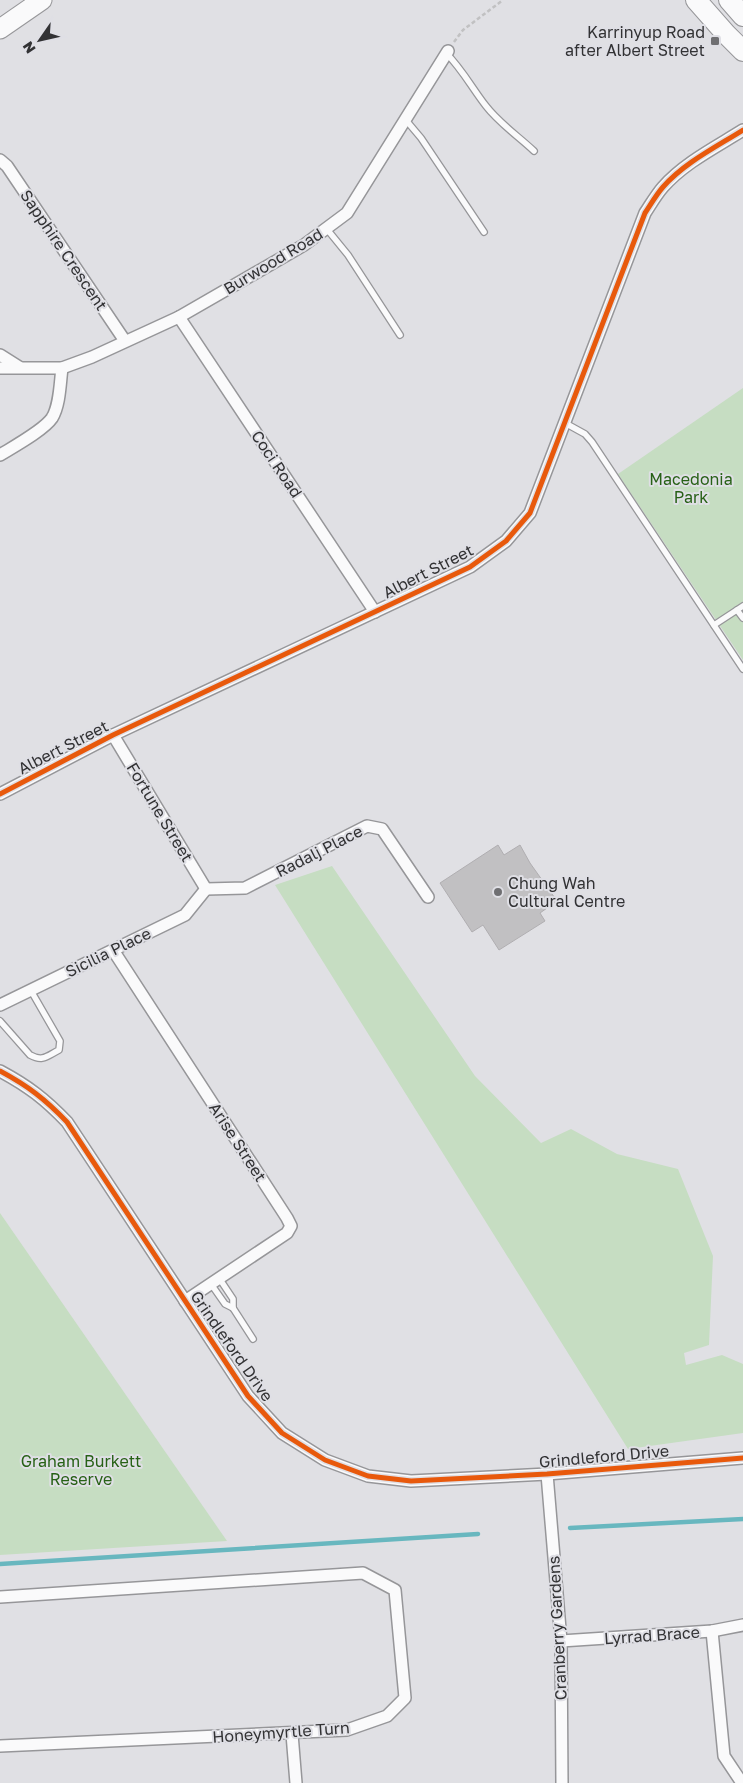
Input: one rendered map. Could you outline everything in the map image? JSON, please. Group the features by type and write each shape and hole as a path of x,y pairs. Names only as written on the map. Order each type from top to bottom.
{"highway":[{"path":"696,0 743,50"},
{"path":"729,0 743,16"}],"main road":[{"path":"0,29 42,0"}],"street":[{"name":"Burwood Road","path":"0,368 62,368 92,357 179,317 304,245 347,213 447,52"},
{"name":"Albert Street","path":"0,794 113,735 470,567 506,541 530,514 645,213 662,188 676,174 743,130"},
{"name":"Sapphire Crescent","path":"0,160 7,166 125,341"},
{"name":"Coci Road","path":"179,317 375,612"},
{"path":"0,355 19,367"},
{"path":"0,455 42,427 52,418 56,406 62,368"},
{"name":"Fortune Street","path":"113,735 206,888"},
{"name":"Radalj Place","path":"206,888 245,888 367,826 382,829 428,897"},
{"name":"Sicilia Place","path":"0,1005 185,915 206,888"},
{"name":"Arise Street","path":"113,950 291,1226 287,1233 185,1301"},
{"name":"Grindleford Drive","path":"0,1071 24,1084 47,1102 66,1122 248,1396 282,1433 325,1460 368,1476 411,1481 547,1474 743,1458"},
{"name":"Cranberry Gardens","path":"547,1474 561,1641 562,1783"},
{"name":"Honeymyrtle Turn","path":"0,1597 363,1573 395,1590 405,1698 387,1716 347,1730 0,1746"},
{"name":"Lyrrad Brace","path":"561,1641 712,1631 743,1625"},
{"path":"712,1631 724,1756 742,1783"},
{"path":"292,1734 296,1783"}],"lane":[{"path":"447,52 459,66 486,106 506,127 534,151"},
{"path":"405,119 421,138 484,232"},
{"path":"326,228 348,255 400,335"},
{"path":"565,423 585,434 592,442 743,669"},
{"path":"714,625 740,608 743,618"},
{"path":"0,1021 30,1055 36,1058 42,1059 58,1050 60,1042 30,989"},
{"path":"215,1281 233,1299 232,1308"},
{"path":"215,1281 225,1304 232,1308 253,1339"}],"path":[{"path":"447,52 462,30 503,0"}],"green space":[{"name":"Macedonia Park","path":"743,388 743,660 618,474"},
{"path":"332,866 475,1076 541,1143 571,1129 617,1154 678,1169 713,1256 709,1345 684,1353 686,1365 722,1355 743,1364 743,1433 628,1449 275,885"},
{"name":"Graham Burkett Reserve","path":"0,1213 227,1541 0,1555"}],"building":[{"name":"Chung Wah Cultural Centre","path":"498,845 504,855 520,845 530,863 557,901 540,913 545,921 499,950 483,925 472,932 440,883"}],"waterway":[{"path":"570,1528 743,1519"},
{"path":"0,1564 478,1534"}],"cycle path":[{"path":"0,794 113,735 470,567 506,541 530,513 645,213 671,178 701,156 743,130"},
{"path":"0,1071 36,1094 67,1122 248,1396 282,1433 325,1460 368,1476 411,1481 547,1474 743,1458"}],"place":[{"name":"Karrinyup Road after Albert Street","path":"715,41"},
{"name":"Chung Wah Cultural Centre","path":"498,892"}]}
